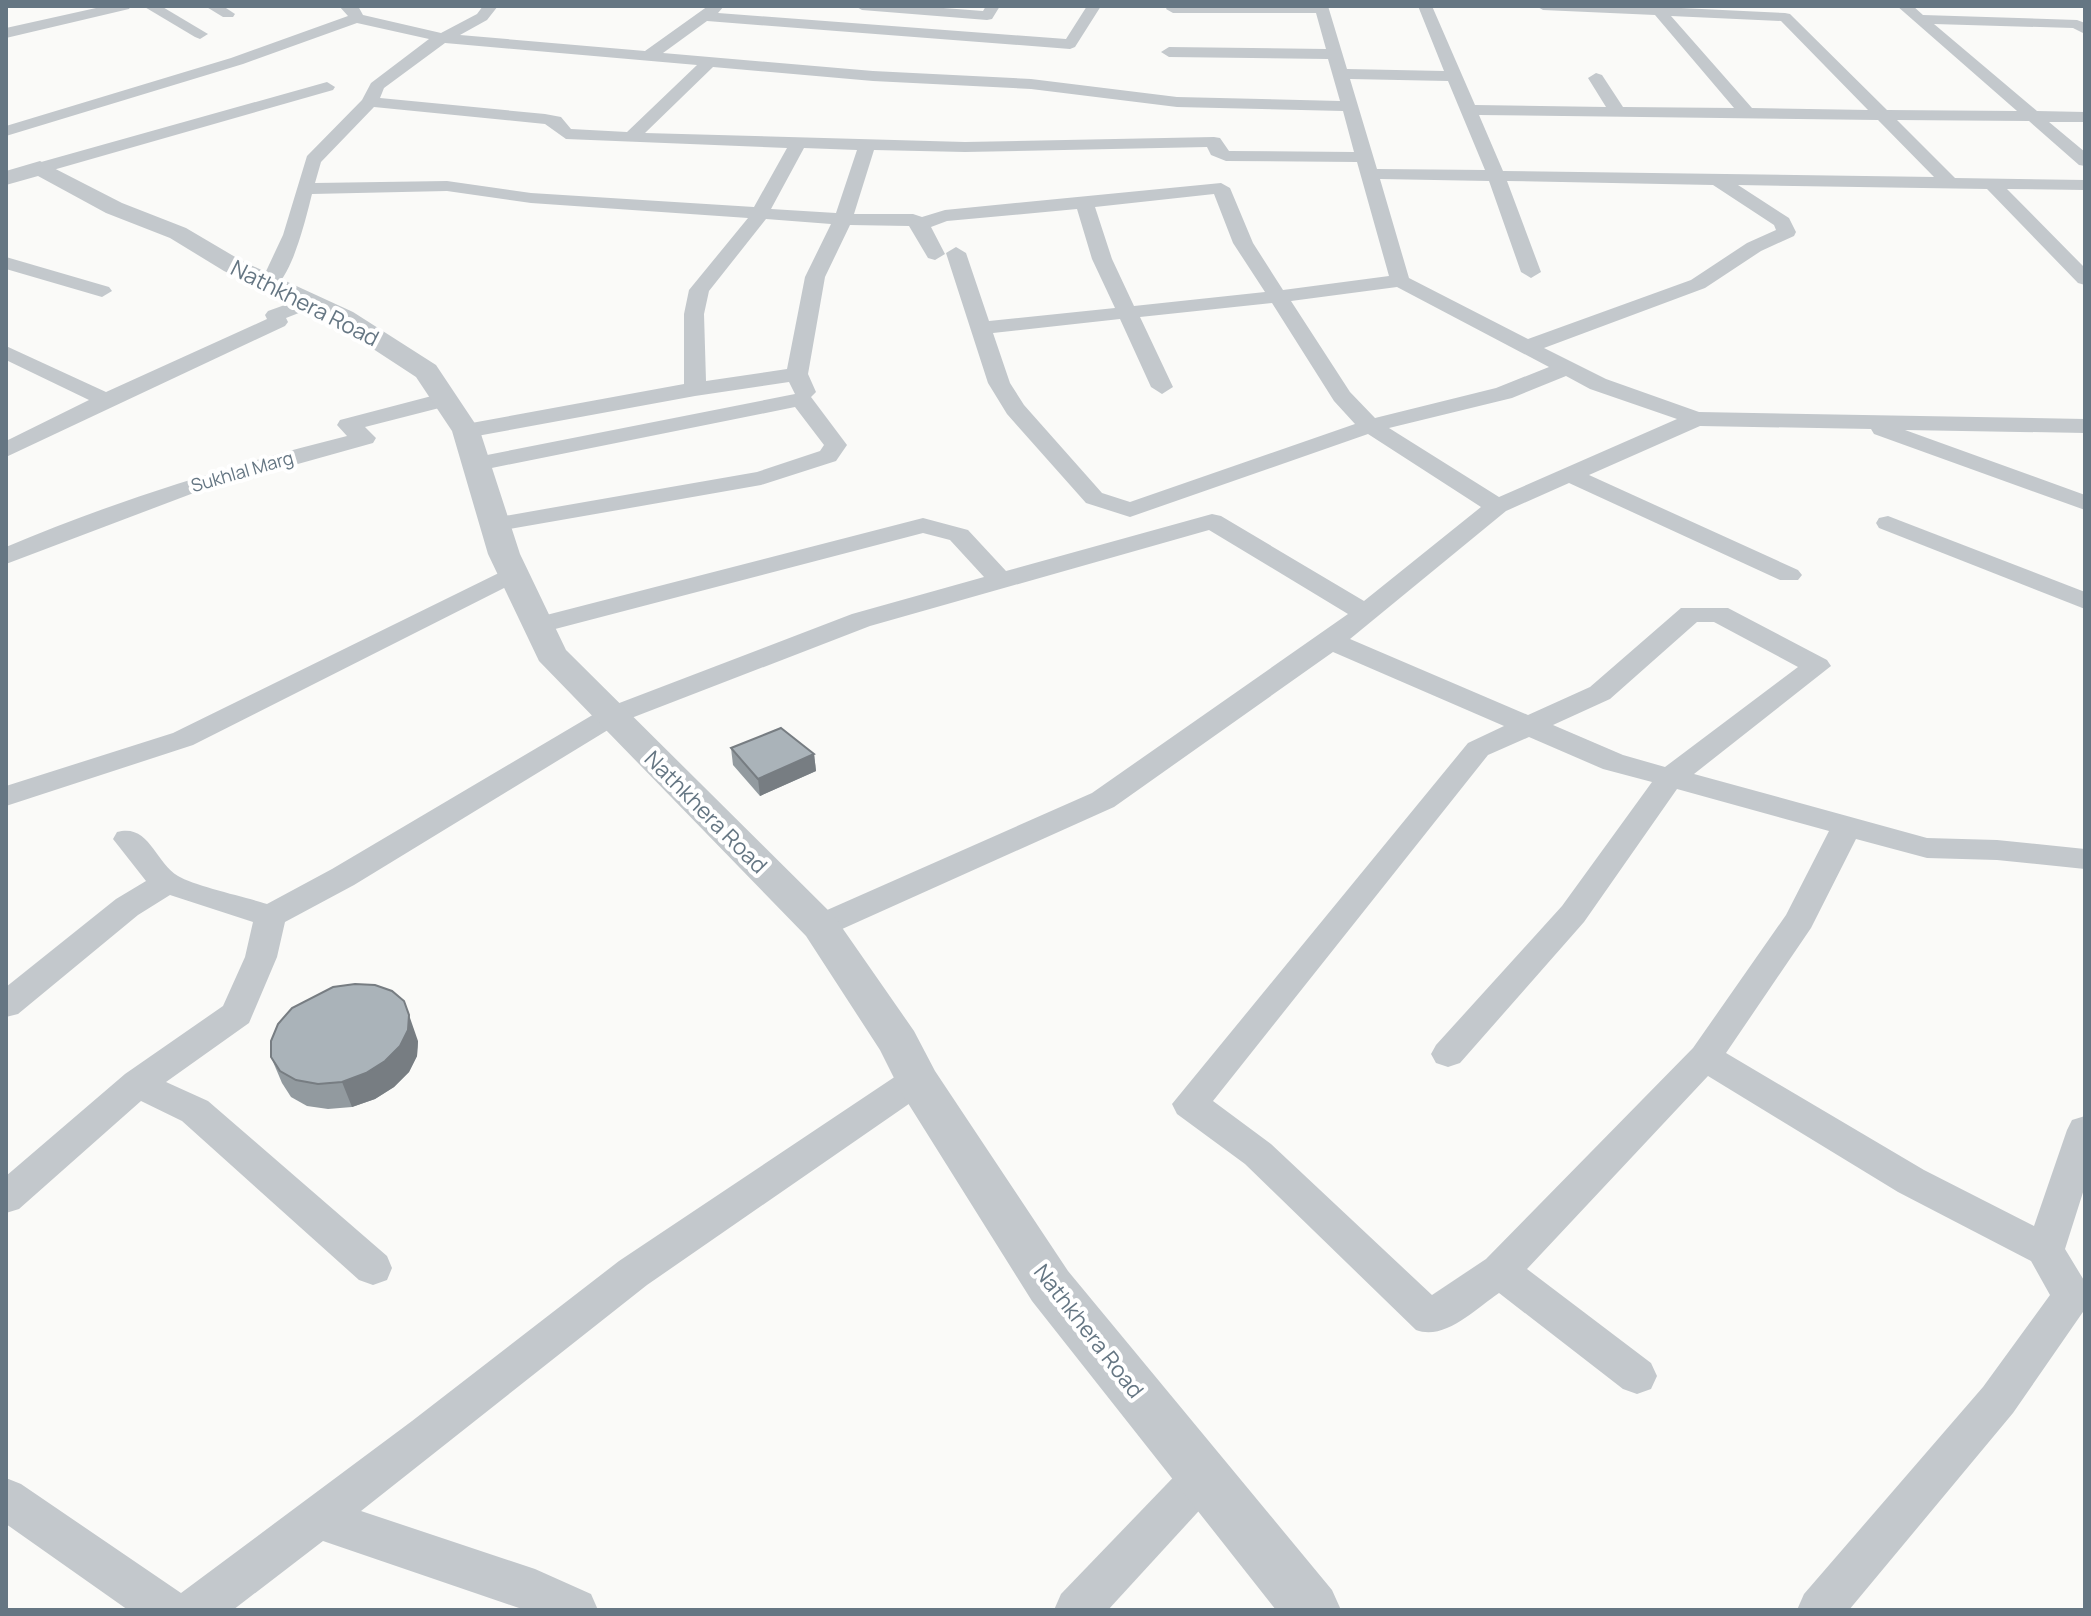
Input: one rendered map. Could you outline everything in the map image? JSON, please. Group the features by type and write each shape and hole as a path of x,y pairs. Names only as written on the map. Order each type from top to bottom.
{"street":[{"path":"50,6 68,18"},
{"path":"6,33 124,6"},
{"path":"150,6 200,34"},
{"path":"212,6 228,14"},
{"path":"271,282 292,235 313,160 370,102 377,86 442,38 482,17 491,6"},
{"path":"862,6 987,16 993,6"},
{"path":"649,56 711,11 1070,44 1094,6"},
{"path":"1425,6 1496,176 1531,272"},
{"path":"1543,6 1785,17 1950,183"},
{"path":"1904,6 2085,161"},
{"path":"1173,9 1321,7 1400,281"},
{"path":"1659,11 1747,113"},
{"path":"6,131 237,61 351,12 442,38 873,76 1031,84 1177,102 1349,106"},
{"path":"1920,19 2077,24 2085,30"},
{"path":"1169,52 1334,54"},
{"path":"631,138 710,61"},
{"path":"1340,74 1454,76"},
{"path":"1596,78 1618,112"},
{"path":"23,173 327,87"},
{"path":"370,102 545,119 555,121 566,134 631,138 965,147 1214,142 1217,151 1226,156 1496,176 2085,185"},
{"path":"1469,110 2085,117"},
{"path":"695,389 694,314 699,290 755,222 798,143"},
{"path":"801,399 805,391 797,374 815,277 843,219 867,145"},
{"name":"Nathkhera Road","path":"23,173 178,233 233,266 344,318 426,371 463,432 493,525 551,654 820,926 899,1043 917,1080 1050,1286 1312,1610"},
{"path":"1526,347 1698,284 1754,247 1787,232 1782,222 1717,179"},
{"path":"1991,183 2085,279"},
{"path":"304,189 447,186 531,198 843,219 898,219 920,224 945,216 1221,188 1243,243 1275,297 1342,396 1370,426 1497,506"},
{"path":"1084,203 1102,259 1130,312 1162,387"},
{"path":"920,224 935,254"},
{"path":"956,253 999,383 1015,409 1094,498 1130,510 1370,426 1504,393 1566,368"},
{"path":"6,263 102,291"},
{"path":"981,328 1400,281 1598,384 1697,419 2085,426"},
{"path":"6,450 106,400 278,322 275,315 307,303"},
{"path":"6,352 106,400"},
{"path":"463,432 695,389 797,374"},
{"path":"463,432 801,399"},
{"path":"493,525 761,478 828,456 836,445 801,399"},
{"path":"820,926 1103,800 1331,641 1497,506 1697,419"},
{"path":"1858,420 2085,503"},
{"name":"Sukhlal Marg","path":"6,556 78,524 234,472 365,438 348,425 463,432"},
{"path":"1570,475 1789,575"},
{"path":"128,839 166,883 270,916 343,877 611,716 861,620 1212,521 1365,613"},
{"path":"1888,523 2085,601"},
{"path":"536,626 923,525 959,535 1001,581"},
{"path":"6,796 183,739 513,574"},
{"path":"1448,1054 1573,914 1670,778 1817,666 1719,614 1690,614 1600,693 1478,749 1190,1104 1258,1154 1430,1318 1500,1271 1705,1057 1800,920 1847,826"},
{"path":"1331,641 1613,762 1927,848 1997,850 2085,859"},
{"path":"6,1005 127,907 166,883"},
{"path":"6,1198 137,1084 237,1014 261,957 270,916"},
{"path":"1705,1057 1911,1181 2045,1250 2072,1296 1998,1400 1820,1610"},
{"path":"196,1610 633,1273 917,1080"},
{"path":"137,1084 195,1111 373,1268"},
{"path":"2045,1250 2085,1130"},
{"path":"1500,1271 1637,1376"},
{"path":"1077,1610 1204,1475"},
{"path":"6,1499 167,1610"},
{"path":"317,1518 535,1591 575,1610"}],"building":[{"path":"781,728 814,754 758,779 731,748"},
{"path":"375,985 392,991 404,1001 409,1015 408,1030 400,1046 385,1061 366,1073 342,1082 318,1084 296,1080 280,1071 271,1057 271,1041 278,1024 292,1008 333,987"}]}
